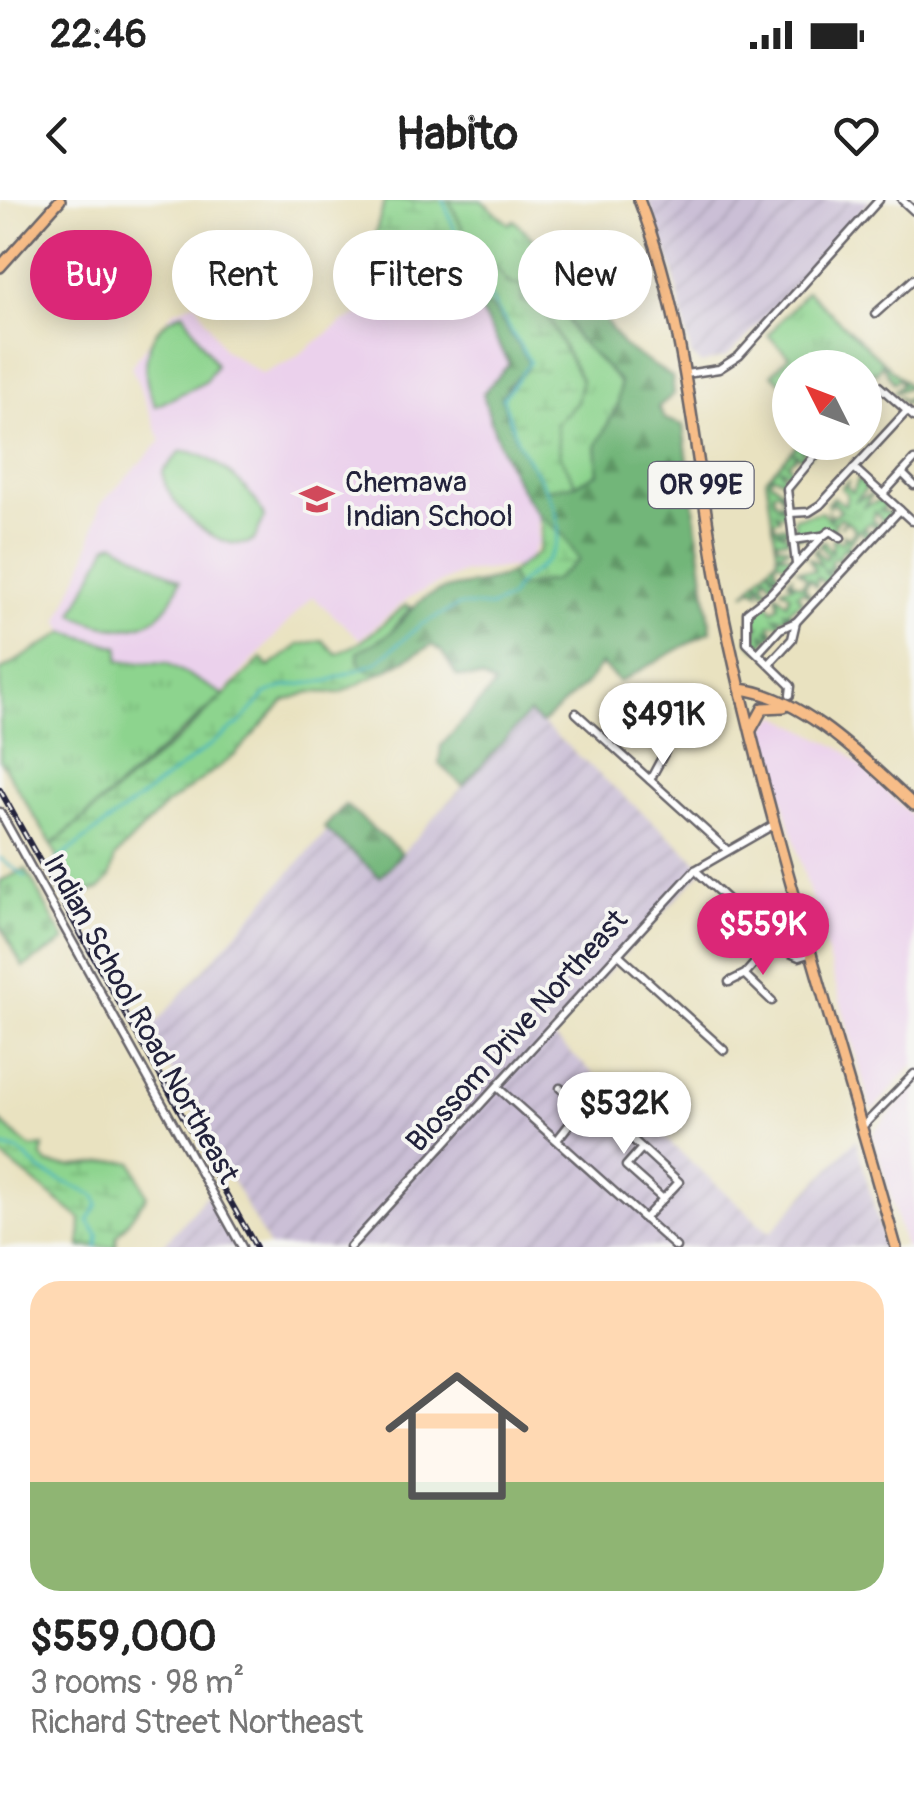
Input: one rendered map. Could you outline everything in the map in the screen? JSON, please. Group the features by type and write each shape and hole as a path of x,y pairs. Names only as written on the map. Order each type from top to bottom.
{"main road":[{"path":"0,266 60,200"},
{"name":"OR 99E","path":"638,200 664,271 686,374 716,579 740,689 896,1247"},
{"path":"740,689 789,708 837,736 914,805"},
{"path":"751,730 764,708 789,708"}],"street":[{"path":"686,374 719,369 739,356 879,200"},
{"path":"902,200 914,211"},
{"path":"874,314 914,279"},
{"path":"790,513 814,510 911,414 882,389"},
{"path":"796,565 788,486 810,460"},
{"path":"882,494 914,460"},
{"path":"854,468 912,521"},
{"path":"902,474 914,485"},
{"path":"758,654 780,629 796,622 900,510"},
{"path":"790,696 790,686 747,643 747,612 823,536 830,531 840,538"},
{"path":"793,540 823,536"},
{"path":"769,664 792,638 796,622"},
{"path":"576,713 726,849"},
{"path":"650,780 666,752"},
{"name":"Indian School Road Northeast","path":"0,812 242,1247"},
{"name":"Blossom Drive Northeast","path":"350,1247 695,870 776,823"},
{"path":"695,870 774,942 794,956 813,953"},
{"path":"729,982 745,974 774,942"},
{"path":"618,954 724,1050"},
{"path":"745,974 772,1002"},
{"path":"862,1126 914,1074"},
{"path":"497,1087 676,1247"},
{"path":"560,1088 584,1107"},
{"path":"557,1140 584,1107 593,1105 642,1148 678,1182 644,1219"},
{"path":"642,1148 626,1166 663,1198"}],"shaded area":[{"path":"648,200 871,200 742,343 726,357 701,364 691,355 673,270"},
{"name":"Chemawa Indian School","path":"172,312 172,320 206,320 223,349 262,374 290,361 343,322 486,320 510,364 483,393 504,453 538,514 538,542 531,555 518,567 464,572 410,597 360,639 312,596 223,693 167,663 118,661 119,647 65,632 59,620 86,558 100,505 161,441 131,366"},
{"path":"530,713 705,868 550,1034 770,1233 856,1139 885,1247 269,1247 149,1031 327,831 380,877"},
{"path":"777,715 845,751 914,818 914,1064 872,1111 763,730"},
{"path":"914,1087 914,1247 905,1247 873,1133"},
{"path":"207,1194 237,1247 162,1247"}],"green space":[{"path":"385,200 449,200 463,230 376,230"},
{"path":"449,200 481,200 509,224 514,220 524,230 518,230 518,296 498,270 498,230 463,230"},
{"path":"498,270 510,284 518,285 518,320 549,320 581,380 577,402 556,424 560,456 576,484 546,489 517,442 501,396 527,369 528,360 498,315"},
{"path":"807,291 870,350 783,350 768,335"},
{"path":"498,315 528,360 527,368 506,387 547,489 576,484 598,473 596,446 618,405 620,382 575,336 568,320 605,320 624,347 672,377 674,394 658,407 665,419 683,425 711,631 619,682 601,664 586,684 541,724 529,713 463,786 439,764 441,746 495,685 482,678 457,676 442,652 432,645 383,672 370,673 358,662 358,651 386,636 420,601 437,592 510,573 516,588 554,580 578,561 538,514 512,472 483,393 509,364 486,320 498,320"},
{"path":"170,319 188,320 216,365 205,382 156,406 147,379 148,352 152,340"},
{"path":"549,320 568,320 575,335 620,383 618,405 596,446 598,473 576,484 560,456 556,424 577,402 581,380"},
{"path":"882,361 914,391 912,401 905,403 897,396 905,401 913,392 908,387 893,393 902,383 898,379 894,383"},
{"path":"180,452 203,456 242,485 264,518 254,540 241,544 227,542 211,535 183,512 165,484 163,472"},
{"path":"783,460 792,460 792,473 788,477 789,473 780,468 786,480 783,486 782,479 772,476 770,481 782,490 783,499 779,491 773,492 775,502 784,502 777,507 784,507 785,515 776,513 780,519 774,520 775,527 787,526 788,531 777,530 788,540 777,540 777,544 789,548 778,553 791,556 791,565 784,573 788,566 777,560 775,568 782,575 779,578 770,568 776,582 773,585 766,575 763,583 769,589 764,592 758,579 759,593 753,588 744,594 778,557 766,479"},
{"path":"858,479 867,487 856,500 872,494 864,506 881,500 886,505 880,511 892,513 884,523 875,512 873,521 880,526 874,533 876,528 870,523 863,527 871,535 866,540 861,529 847,545 855,553 851,558 845,547 838,556 846,563 834,558 830,563 836,569 829,568 833,576 823,569 831,580 826,584 817,577 816,586 810,579 804,587 813,599 803,591 797,594 802,601 788,611 795,617 800,615 795,620 785,612 787,618 775,617 783,623 769,624 774,633 766,629 772,635 769,638 762,633 767,639 758,650 749,641 760,626 751,627 753,611 767,601 773,610 779,606 776,593 787,603 790,594 781,588 793,585 788,581 793,575 790,580 801,586 807,578 798,570 815,571 809,558 821,565 814,551 818,547 816,551 825,559 828,555 820,545 824,541 832,552 833,538 842,542 842,533 848,538 856,530 847,521 840,527 845,521 841,517 834,524 835,530 796,537 794,518 821,512 831,521 828,512 833,516 841,510 832,501 830,507 827,504 833,497 845,505 847,494 841,488 849,480 846,486 853,492"},
{"path":"538,514 564,536 579,560 554,580 516,588 510,573 539,552 542,527"},
{"path":"115,543 180,580 163,612 137,626 106,626 73,614 108,545"},
{"path":"406,605 411,607 389,634 358,652 358,662 370,672 383,672 340,693 310,692 284,701 234,756 165,806 115,857 110,877 100,889 85,893 71,889 52,845 186,732 262,658 269,667 299,645 322,640 337,654 361,642"},
{"path":"65,632 119,647 119,661 167,663 224,695 52,845 0,760 0,671"},
{"path":"345,805 402,853 380,877 324,828"},
{"path":"26,869 65,941 23,967 0,925 0,881"},
{"path":"0,1121 31,1148 43,1146 42,1157 47,1163 133,1163 147,1196 117,1236 116,1247 80,1247 81,1219 0,1155"}],"waterway":[{"path":"55,862 240,723 266,694 286,686 328,681 376,663 420,625 460,605 490,607 510,598 551,554 557,540 555,511 518,442 503,398 530,362 465,256 443,200"},
{"path":"0,858 26,877"},
{"path":"0,1146 19,1151 41,1171 95,1196 98,1204 88,1221 98,1235 97,1247"}],"railway":[{"path":"0,790 256,1247"}],"place":[{"name":"Chemawa Indian School","path":"317,499"}]}
